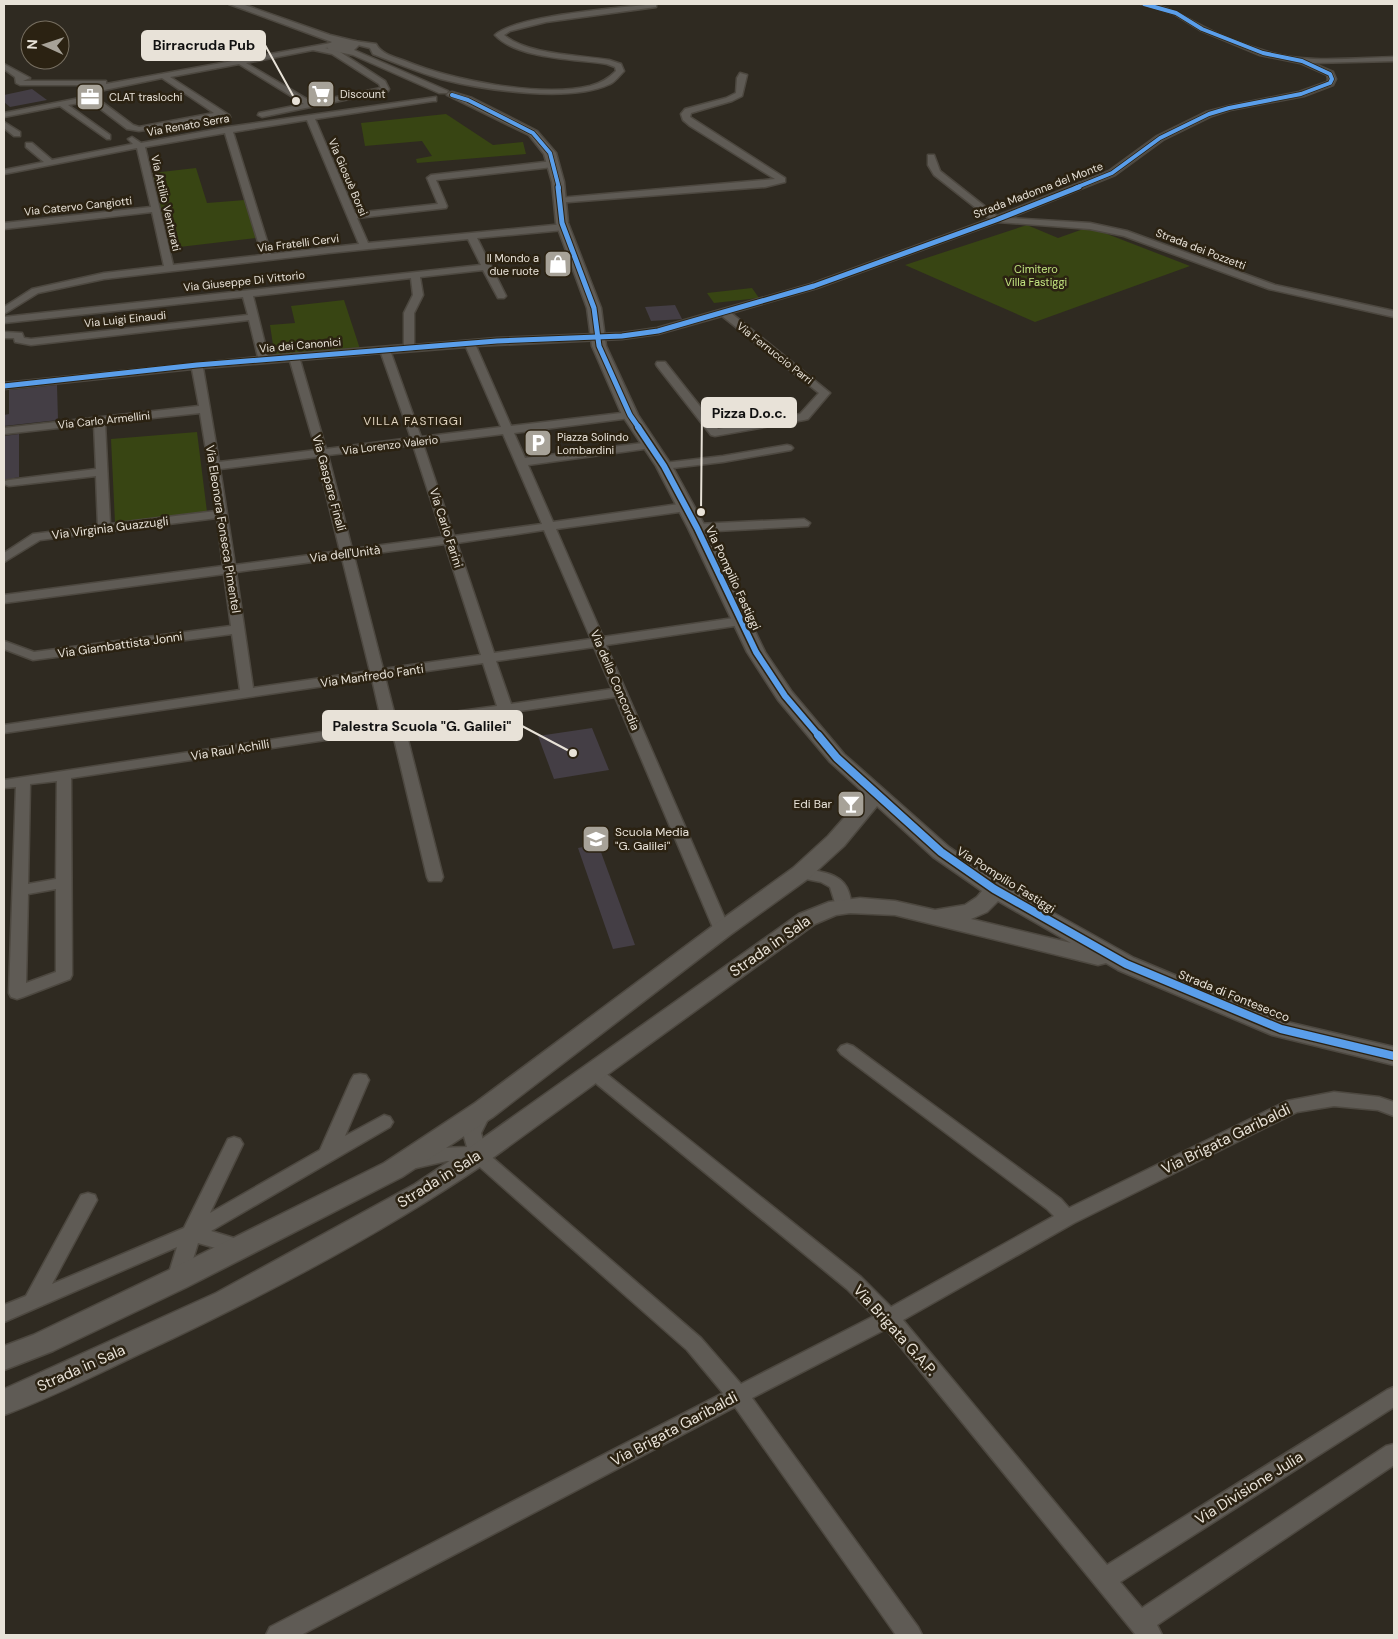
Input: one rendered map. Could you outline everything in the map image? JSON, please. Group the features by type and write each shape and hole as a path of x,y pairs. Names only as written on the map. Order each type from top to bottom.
{"street":[{"path":"234,4 343,46 437,94"},
{"name":"Strada Madonna del Monte","path":"598,336 638,334 724,313 814,286 996,220 1112,173 1160,138 1209,114 1229,108 1301,94 1330,83 1332,79 1330,74 1302,61 1262,53 1202,29 1176,13 1144,4"},
{"path":"4,115 62,104 88,96 86,92 92,89 307,49 343,46 371,45 376,52 445,77 522,90 547,92 572,90 604,84 613,79 620,71 618,66 609,62 520,47 501,39 499,35 501,32 508,28 532,23 654,6"},
{"path":"250,117 382,87 343,46"},
{"path":"1302,61 1394,59"},
{"path":"240,62 312,104"},
{"path":"4,66 18,76 20,82 33,84 57,82 127,83"},
{"path":"559,201 765,184 782,180 686,118 685,114 688,111 731,99 738,94 741,88 741,78 744,75"},
{"path":"4,78 18,76"},
{"name":"Via Renato Serra","path":"163,76 221,114 230,125"},
{"name":"Via Renato Serra","path":"57,82 88,96 130,127 150,128 221,114"},
{"name":"Via Pompilio Fastiggi","path":"437,94 468,100 532,133 550,153 558,182 559,201 564,227 594,308 599,346 630,415 664,466 728,589 756,652 785,696 837,758 941,852 994,889 1126,964"},
{"name":"Via Renato Serra","path":"4,172 241,123 310,117 405,102 437,94"},
{"path":"62,104 107,137"},
{"name":"Via Renato Serra","path":"116,117 126,133 138,145"},
{"name":"Via Giosuè Borsi","path":"310,117 366,247"},
{"path":"4,124 17,134"},
{"path":"230,125 268,258"},
{"path":"28,144 51,163"},
{"name":"Via Attilio Venturati","path":"138,145 142,148 169,268"},
{"name":"Strada Madonna del Monte","path":"931,158 932,165 937,173 996,220"},
{"path":"353,216 443,206 431,178 553,164"},
{"name":"Via Catervo Cangiotti","path":"4,226 156,209"},
{"name":"Strada dei Pozzetti","path":"996,220 1090,226 1127,234 1272,287 1394,314"},
{"name":"Via Fratelli Cervi","path":"4,311 35,291 104,276 564,227"},
{"path":"471,236 501,296"},
{"name":"Via Giuseppe Di Vittorio","path":"4,320 486,267"},
{"path":"409,347 408,311 411,302 418,295 416,275"},
{"path":"247,293 264,360"},
{"name":"Via Ferruccio Parri","path":"662,364 715,433 804,418 825,393 724,313"},
{"name":"Via Luigi Einaudi","path":"4,335 18,335 19,340 31,342 253,318"},
{"name":"Via dei Canonici","path":"4,386 197,365 385,349 598,336"},
{"name":"Via della Concordia","path":"470,343 722,930"},
{"name":"Via Carlo Farini","path":"385,349 505,708"},
{"name":"Via Gaspare Finali","path":"294,358 322,453 377,675 394,725"},
{"name":"Via Eleonora Fonseca Pimentel","path":"197,365 222,514 247,694"},
{"name":"Via Carlo Armellini","path":"4,431 204,409"},
{"path":"508,430 630,415"},
{"path":"99,420 104,529"},
{"name":"Via Lorenzo Valerio","path":"213,466 508,430"},
{"path":"522,462 651,445"},
{"path":"664,466 723,459 786,448"},
{"path":"10,483 101,472"},
{"name":"Via dell'Unità","path":"4,599 686,507"},
{"name":"Via Virginia Guazzugli","path":"4,558 37,538 222,514"},
{"path":"697,528 804,523"},
{"name":"Via Manfredo Fanti","path":"4,729 741,621"},
{"name":"Via Giambattista Jonni","path":"4,645 33,656 238,629"},
{"name":"Via Raul Achilli","path":"4,784 621,692"},
{"path":"394,725 435,877"},
{"path":"23,781 17,993 64,975 64,775"},
{"path":"393,1170 484,1110 801,872 836,841 876,794"},
{"path":"801,872 836,883 842,890 843,905"},
{"path":"20,890 64,883"},
{"name":"Strada in Sala","path":"930,916 958,914 979,908 989,900 994,889"},
{"name":"Strada in Sala","path":"4,1402 54,1381 226,1301 424,1191 478,1155 807,919 825,910 843,905 868,904 930,916 1126,964"},
{"name":"Strada di Fontesecco","path":"1126,964 1281,1028 1394,1056"},
{"path":"847,1050 1054,1204 1067,1218"},
{"name":"Via Brigata G.A.P.","path":"593,1072 854,1283 889,1318 1145,1629"},
{"path":"327,1156 360,1080"},
{"name":"Via Brigata Garibaldi","path":"278,1635 889,1318 1067,1218 1292,1106 1334,1099 1379,1104 1394,1109"},
{"path":"478,1155 472,1133 484,1110"},
{"path":"4,1314 190,1233 384,1122"},
{"path":"177,1279 190,1233 234,1144"},
{"path":"4,1358 43,1343 177,1279 393,1170 433,1155 457,1152 478,1155 694,1344 738,1395 910,1635"},
{"path":"34,1300 88,1200"},
{"path":"190,1233 240,1247"},
{"name":"Via Divisione Julia","path":"1103,1580 1394,1396"},
{"path":"1145,1629 1394,1453"}],"green space":[{"path":"446,114 493,145 523,142 526,154 417,163 416,159 432,156 422,141 365,146 361,123"},
{"path":"196,168 207,203 245,200 257,238 171,248 152,173"},
{"name":"Cimitero Villa Fastiggi","path":"1027,225 1058,238 1089,227 1190,266 1035,322 905,265"},
{"path":"752,288 759,298 714,303 707,293"},
{"path":"344,300 360,349 275,358 270,325 295,323 291,306"},
{"path":"197,432 207,512 115,523 111,439"}],"building":[{"path":"32,89 47,100 10,107 4,102 4,95"},
{"path":"675,305 682,319 651,321 645,307"},
{"path":"57,385 58,420 4,426 4,415 9,414 9,390"},
{"path":"19,434 19,477 4,480 4,436"},
{"path":"592,728 609,770 554,779 538,736"},
{"name":"Scuola Media \"G. Galilei\"","path":"598,844 635,945 613,949 578,848"}],"cycle path":[{"path":"4,386 197,365 497,341 622,336 658,331 814,286 996,220 1112,173 1160,138 1209,114 1229,108 1301,94 1330,83 1332,79 1330,74 1302,61 1263,53 1202,29 1176,13 1144,4"},
{"path":"452,95 468,100 533,133 550,153 558,182 562,223 594,308 599,346 630,415 664,466 697,528 756,652 785,696 837,758 941,852 994,889 1126,964 1281,1029 1394,1056"}],"place":[{"name":"Discount","path":"321,94"},
{"name":"CLAT traslochi","path":"90,97"},
{"name":"Birracruda Pub","path":"296,101"},
{"name":"Il Mondo a due ruote","path":"558,264"},
{"name":"Piazza Solindo Lombardini","path":"538,443"},
{"name":"Pizza D.o.c.","path":"701,512"},
{"name":"Palestra Scuola \"G. Galilei\"","path":"573,753"},
{"name":"Edi Bar","path":"851,804"},
{"name":"Scuola Media \"G. Galilei\"","path":"596,839"}],"district":[{"name":"VILLA FASTIGGI","path":"413,421"}]}
